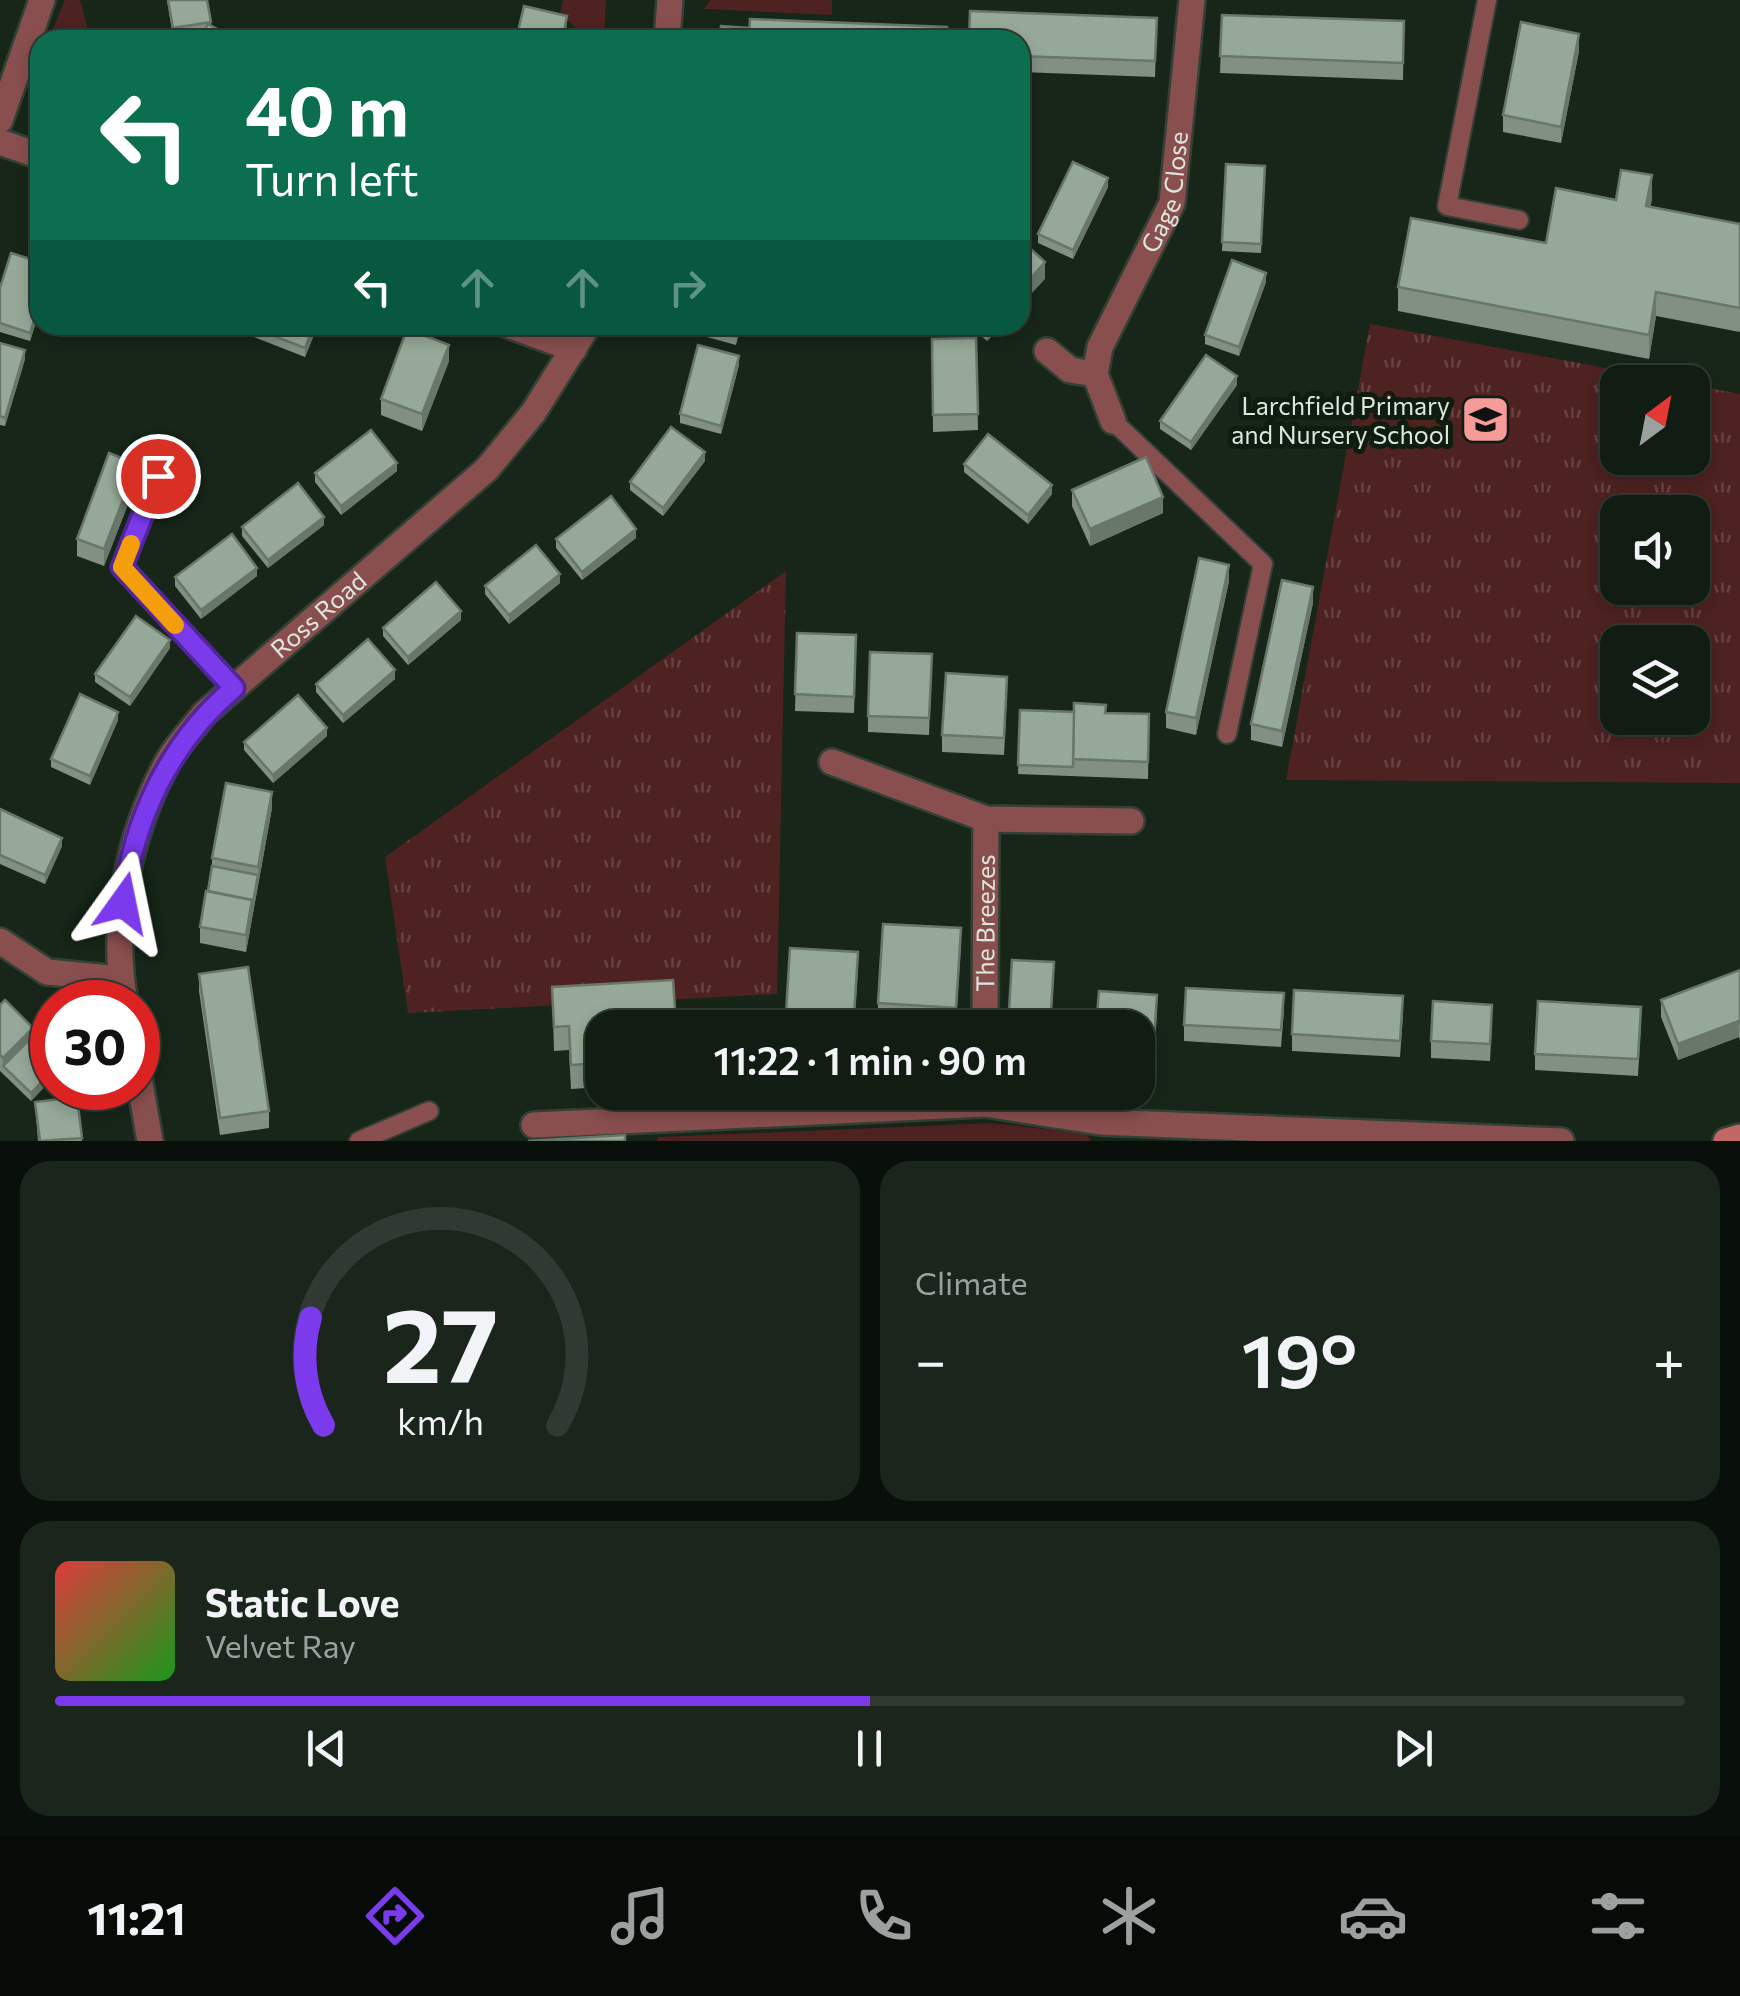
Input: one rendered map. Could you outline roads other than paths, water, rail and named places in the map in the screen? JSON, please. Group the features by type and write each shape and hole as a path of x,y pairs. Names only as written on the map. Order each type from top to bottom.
{"street":[{"path":"32,30 42,0"},
{"path":"668,30 670,0"},
{"name":"Gage Close","path":"1095,374 1100,348 1172,203 1192,0"},
{"path":"0,120 30,34"},
{"path":"0,142 30,152"},
{"path":"536,335 574,349"},
{"name":"Ross Road","path":"122,980 120,929 126,878 167,762 204,714 486,469 533,412 582,335"},
{"path":"1048,350 1070,370 1095,374 1113,420"},
{"name":"The Breezes","path":"832,762 986,819 1131,821"},
{"name":"The Breezes","path":"985,1010 986,819"},
{"path":"0,941 47,972 79,980"},
{"path":"145,1110 150,1141"},
{"path":"534,1125 785,1110"},
{"path":"1028,1110 1108,1132 1561,1141"},
{"path":"1726,1141 1740,1136"}],"lane":[{"path":"1486,0 1447,206 1519,220"},
{"path":"1113,420 1263,564 1227,734"},
{"path":"158,476 122,567 234,688"},
{"path":"359,1141 430,1110"}],"place":[{"name":"Larchfield Primary and Nursery School","path":"1485,420"}]}
